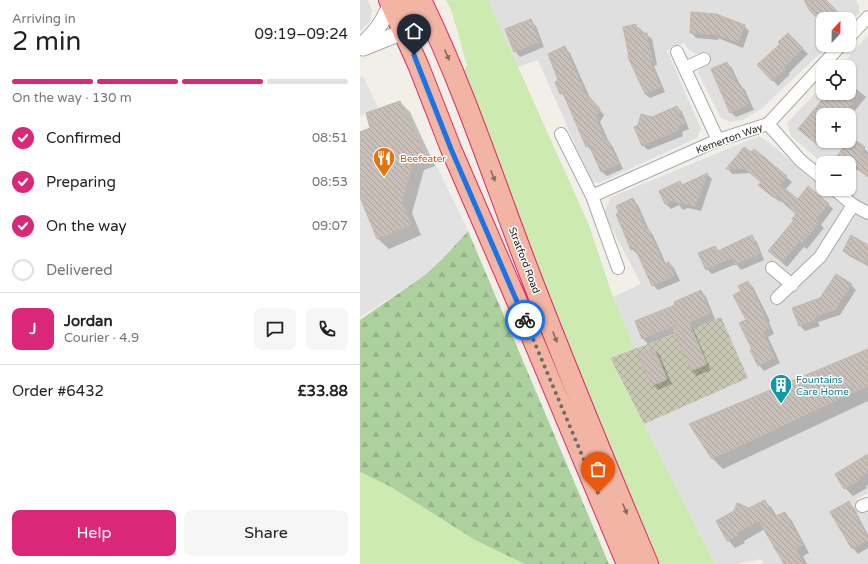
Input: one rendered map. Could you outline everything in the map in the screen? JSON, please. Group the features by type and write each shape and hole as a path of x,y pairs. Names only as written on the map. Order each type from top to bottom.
{"highway":[{"name":"Stratford Road","path":"421,0 417,26 419,67 451,149 513,292 627,564"},
{"name":"Stratford Road","path":"396,1 452,68 529,273 648,564"}],"street":[{"path":"360,48 374,33 396,1"},
{"path":"856,30 868,17"},
{"path":"360,48 417,26"},
{"path":"677,52 718,140"},
{"name":"Kemerton Way","path":"592,196 718,140 768,124 835,52"},
{"path":"684,68 704,59"},
{"path":"768,124 800,160 816,173"},
{"path":"561,134 592,196 618,268"},
{"path":"842,196 853,205 868,213"},
{"path":"777,298 820,257 853,205"},
{"path":"772,268 792,285"}],"shaded area":[{"path":"360,0 368,0 372,10 370,21 360,31"},
{"path":"488,0 856,0 859,6 859,13 856,16 856,12 816,12 816,52 822,52 761,109 743,120 730,122 721,118 698,73 700,66 711,61 706,51 695,54 688,49 684,43 667,50 701,129 697,138 599,183 591,181 538,60 518,67"},
{"path":"868,35 868,493 856,499 863,513 868,513 868,564 764,564 761,559 738,564 715,564 610,358 635,348 613,297 641,284 604,213 611,197 759,136 771,144 816,183 816,196 831,196 836,200 840,196 856,196 856,156 816,156 816,158 791,136 787,123 816,92 816,100 856,100 856,60 846,60 853,52 856,52 856,49"},
{"path":"363,76 378,108 360,116 360,77"},
{"path":"431,154 468,231 425,275 360,317 360,197 377,239 411,225 402,202 414,160"},
{"path":"721,317 748,378 644,424 610,358"}],"green space":[{"path":"446,0 488,0 589,225 613,297 635,348 610,358 715,564 657,564 516,213 463,71 467,66 452,12"},
{"path":"468,231 609,564 525,564 475,540 391,487 360,472 360,320 425,275"},
{"path":"360,472 391,487 475,540 533,564 360,564"}],"building":[{"path":"804,0 826,0 838,12 816,12 816,17 810,11"},
{"path":"691,12 716,14 745,25 738,43 714,34 715,35 690,33"},
{"path":"531,19 540,42 514,52 505,29"},
{"path":"636,24 636,29 640,28 641,34 647,33 653,61 650,61 661,87 645,94 628,57 623,27"},
{"path":"788,33 803,48 784,67 786,69 772,81 757,65 780,44 778,42"},
{"path":"565,46 585,92 600,109 596,117 606,141 608,140 619,164 601,172 589,145 586,147 563,93 560,94 555,82 558,80 548,54"},
{"path":"727,62 738,85 740,84 749,104 730,113 711,69"},
{"path":"822,100 854,100 848,108 816,108 816,143 798,129"},
{"name":"Beefeater","path":"400,101 425,155 414,160 402,202 412,225 377,239 360,197 360,132 370,128 366,113"},
{"path":"677,106 685,123 677,127 679,130 642,146 634,127 638,125 641,114 652,117"},
{"path":"856,141 865,147 862,152 868,156 868,177 856,168 856,156 837,156 843,148 856,148"},
{"path":"744,147 751,152 754,149 787,176 780,185 798,199 808,186 816,193 816,196 820,196 829,204 816,219 820,222 801,244 799,242 782,262 768,251 794,220 792,219 796,214 776,196 774,198 758,185 761,182 745,169 726,169"},
{"path":"708,173 695,207 683,203 677,205 675,200 665,204 659,191 680,181 682,185"},
{"path":"633,198 646,229 648,228 664,264 669,262 675,276 652,286 635,248 631,250 616,214 619,213 616,206"},
{"path":"752,235 760,254 735,265 732,258 706,270 698,253 715,246 718,251"},
{"path":"851,235 868,245 868,264 843,251"},
{"path":"836,274 852,284 835,310 814,317 815,320 799,326 792,308 820,298"},
{"path":"748,281 770,329 763,332 775,358 758,366 750,350 752,349 739,323 746,320 733,295 741,291 738,286"},
{"path":"701,290 711,313 689,323 707,364 691,371 672,327 642,339 635,321 675,305 674,302"},
{"path":"654,348 667,379 652,386 638,355"},
{"name":"Fountains Care Home","path":"868,349 868,386 712,459 689,424"},
{"path":"868,454 868,472 859,477 860,480 844,489 835,474"},
{"path":"765,500 774,517 785,512 803,545 796,549 804,564 784,564 759,521 737,533 738,536 727,541 716,521 734,511 737,503 749,508"},
{"path":"849,501 868,538 868,540 852,549 830,512"}],"way so far":[{"path":"525,320 598,493"}],"place":[{"name":"Beefeater","path":"384,178"},
{"name":"Fountains Care Home","path":"781,404"}],"route":[{"path":"414,55 451,149 525,320"}]}
